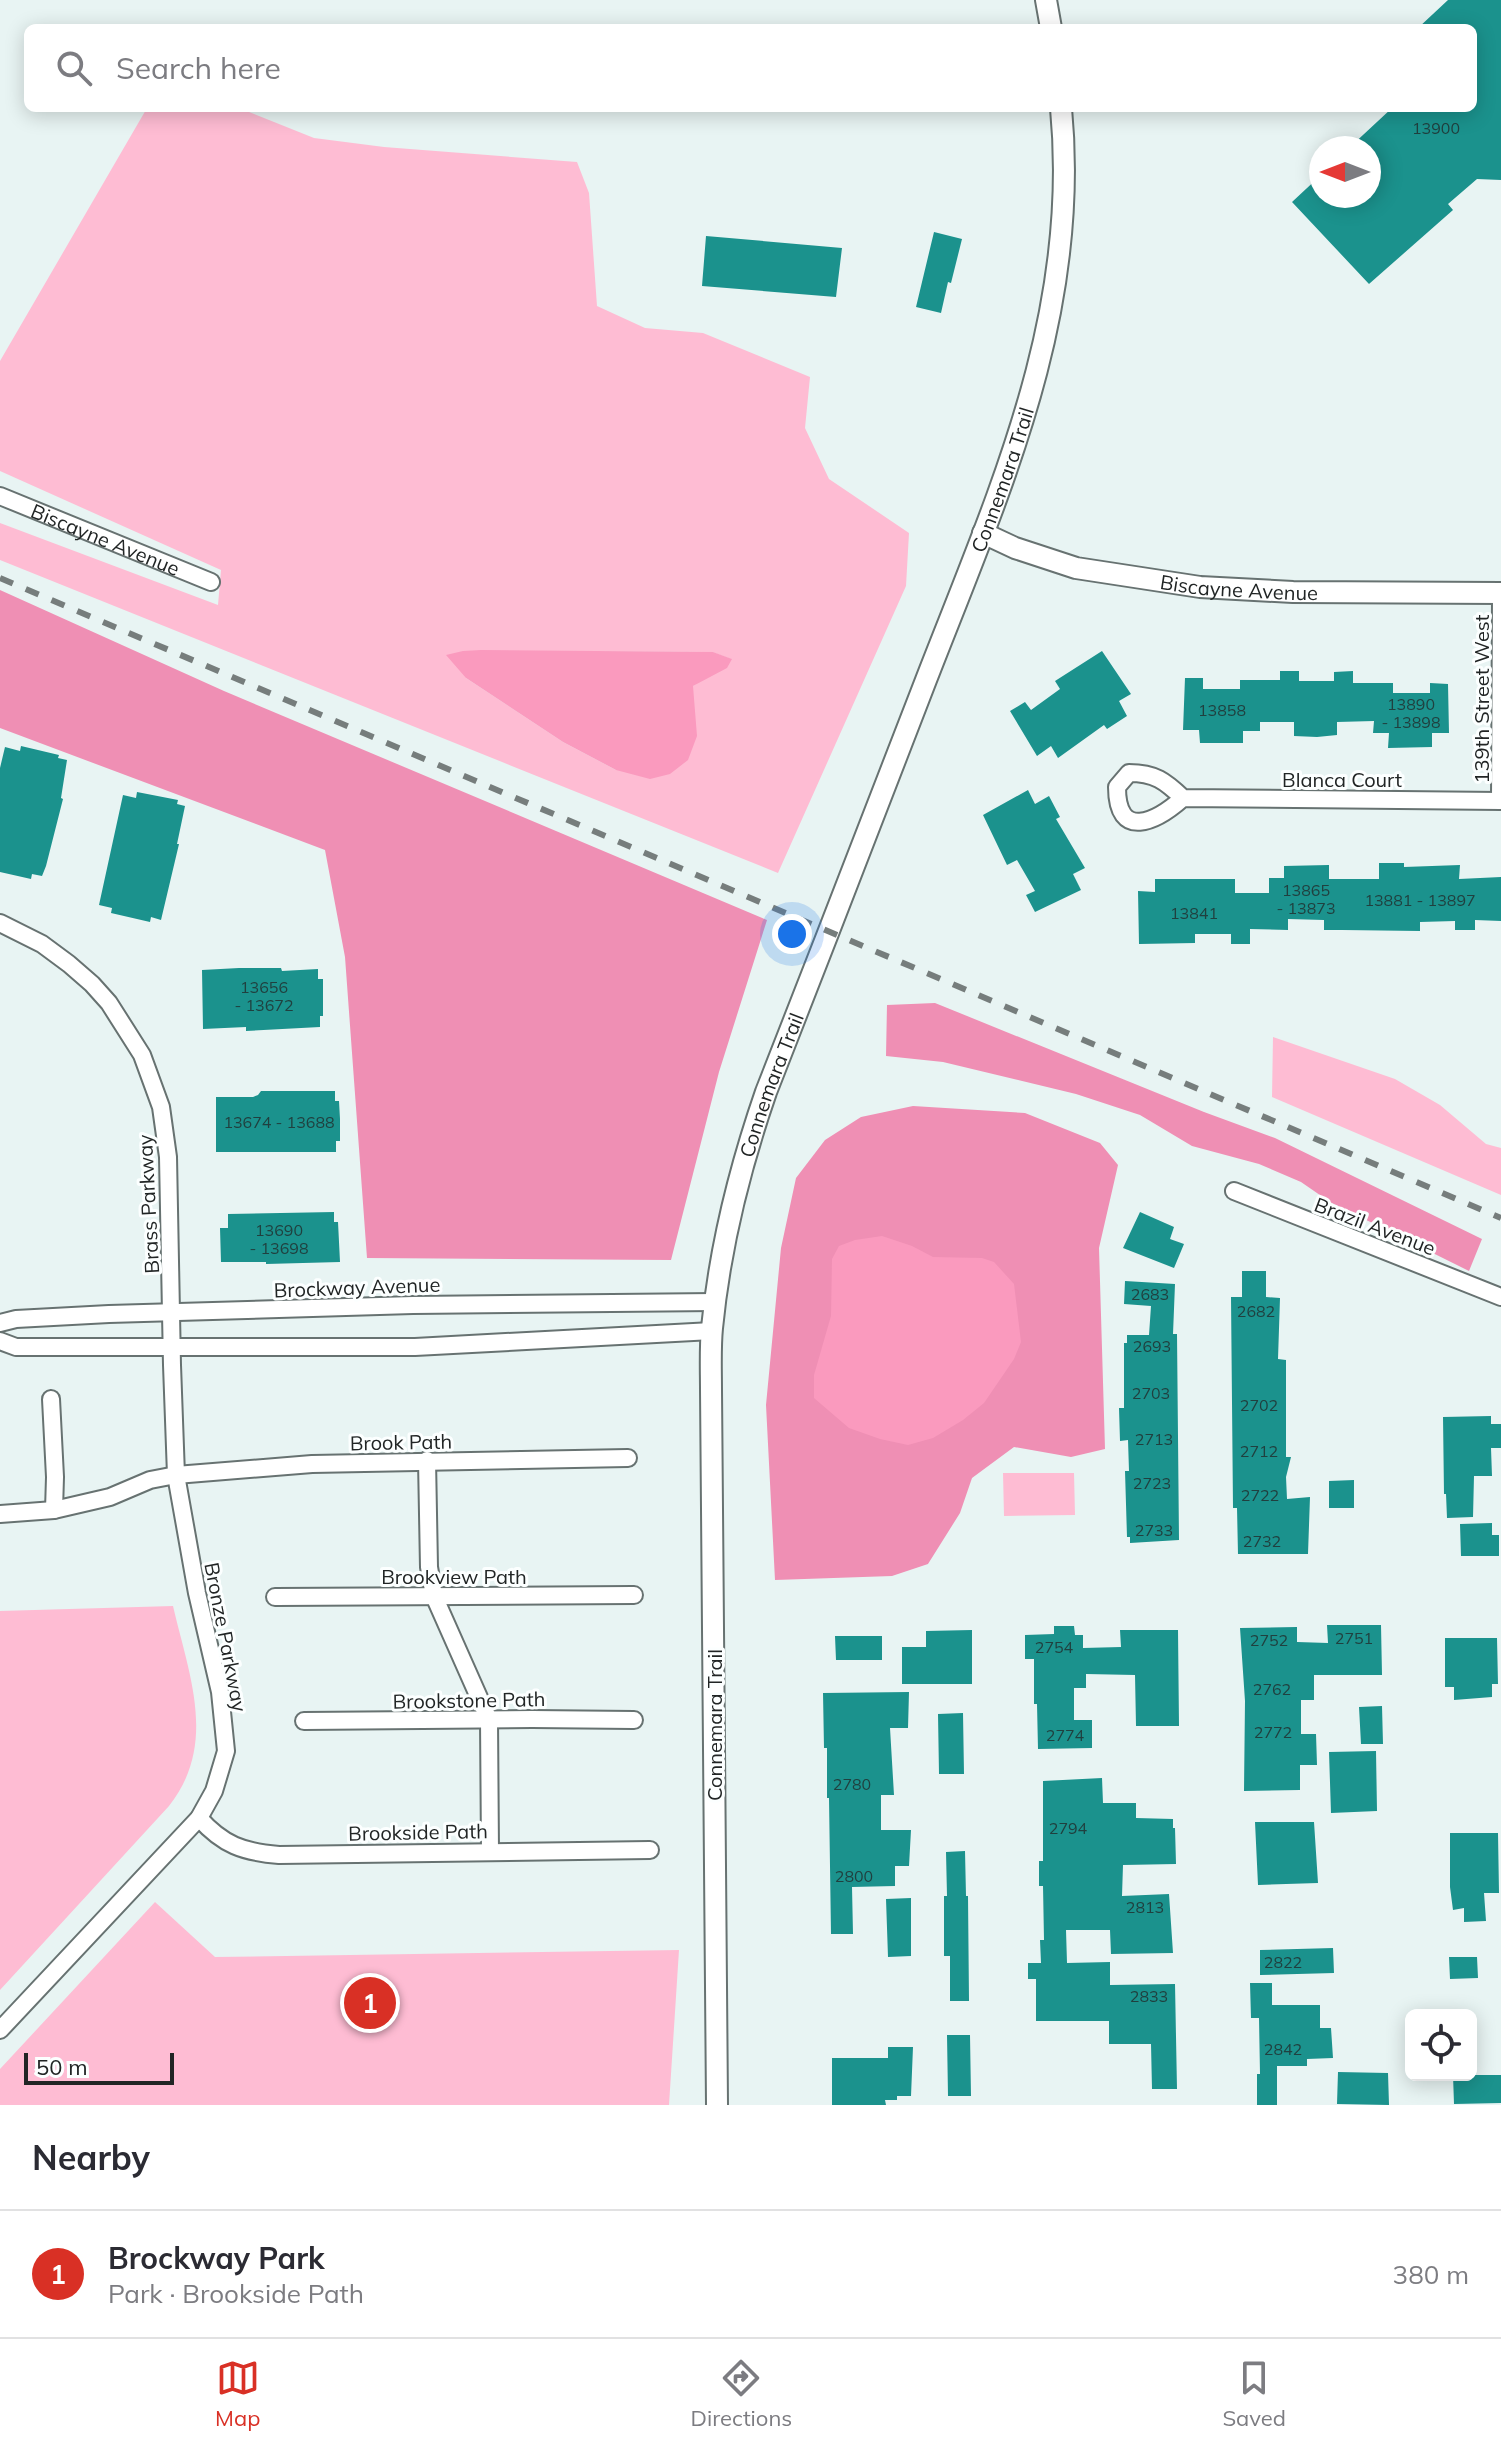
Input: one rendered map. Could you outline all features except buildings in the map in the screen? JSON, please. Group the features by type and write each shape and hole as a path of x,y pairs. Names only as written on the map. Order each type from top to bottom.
{"street":[{"path":"1046,0 1050,24"},
{"name":"Connemara Trail","path":"717,2105 712,1331 723,1251 743,1159 766,1092 983,533 1031,396 1054,295 1062,202 1061,112"},
{"name":"Biscayne Avenue","path":"0,496 211,582"},
{"name":"Biscayne Avenue","path":"983,533 1015,548 1076,568 1200,587 1501,596"},
{"name":"139th Street West","path":"1501,596 1501,801"},
{"name":"Blanca Court","path":"1183,798 1501,801"},
{"name":"Brass Parkway","path":"0,923 42,944 92,984 109,1003 142,1055 161,1107 166,1132 171,1313"},
{"name":"Brazil Avenue","path":"1234,1191 1501,1297"},
{"name":"Brockway Avenue","path":"0,1323 16,1319 413,1305 716,1302"},
{"name":"Bronze Parkway","path":"0,2030 199,1818 214,1791 226,1751 220,1692 197,1593 176,1475 171,1313"},
{"path":"0,1341 16,1347 415,1347 712,1331"},
{"path":"51,1399 54,1510"},
{"name":"Brook Path","path":"0,1514 54,1510 110,1497 150,1480 176,1475 312,1464 628,1458"},
{"path":"427,1460 429,1567 434,1596 489,1720 490,1851"},
{"name":"Brookview Path","path":"275,1597 634,1595"},
{"name":"Brookstone Path","path":"304,1721 634,1720"},
{"name":"Brookside Path","path":"199,1818 214,1834 231,1845 255,1853 279,1855 650,1850"}],"shaded area":[{"path":"145,112 249,112 314,138 384,147 577,162 589,193 597,306 645,328 703,333 810,377 805,428 829,479 909,533 906,586 778,873 0,560 0,523 218,605 221,570 0,471 0,361","holes":["463,651 712,652 731,659 693,686 693,695 616,770 563,742 466,678"]},
{"path":"0,590 224,691 767,920 719,1072 671,1260 367,1258 345,957 325,850 0,728"},
{"path":"481,650 713,652 732,659 727,668 693,686 697,736 688,760 670,774 650,779 616,770 563,742 466,678 446,655"},
{"path":"935,1003 1275,1138 1482,1239 1469,1271 1330,1202 1301,1182 1259,1164 1192,1146 1140,1115 1076,1094 943,1062 886,1056 887,1005"},
{"path":"1273,1037 1395,1079 1440,1105 1486,1144 1501,1148 1501,1195 1272,1097"},
{"path":"913,1106 1025,1113 1100,1143 1118,1165 1099,1248 1105,1449 1071,1457 1014,1447 972,1478 960,1513 928,1564 892,1576 775,1580 766,1405 781,1248 796,1178 825,1140 861,1117"},
{"path":"882,1236 933,1257 982,1258 994,1262 1014,1284 1021,1342 1014,1359 984,1403 933,1438 908,1445 849,1428 814,1398 814,1375 831,1316 832,1259 839,1246"},
{"path":"1003,1473 1074,1473 1075,1515 1004,1516"},
{"path":"173,1606 192,1683 195,1709 193,1758 184,1782 169,1806 0,1990 0,1611"},
{"path":"155,1902 215,1957 679,1950 669,2105 0,2105 0,2069"}],"railway":[{"path":"0,578 1501,1218"}],"place":[{"name":"Brockway Park","path":"370,2003"}]}
